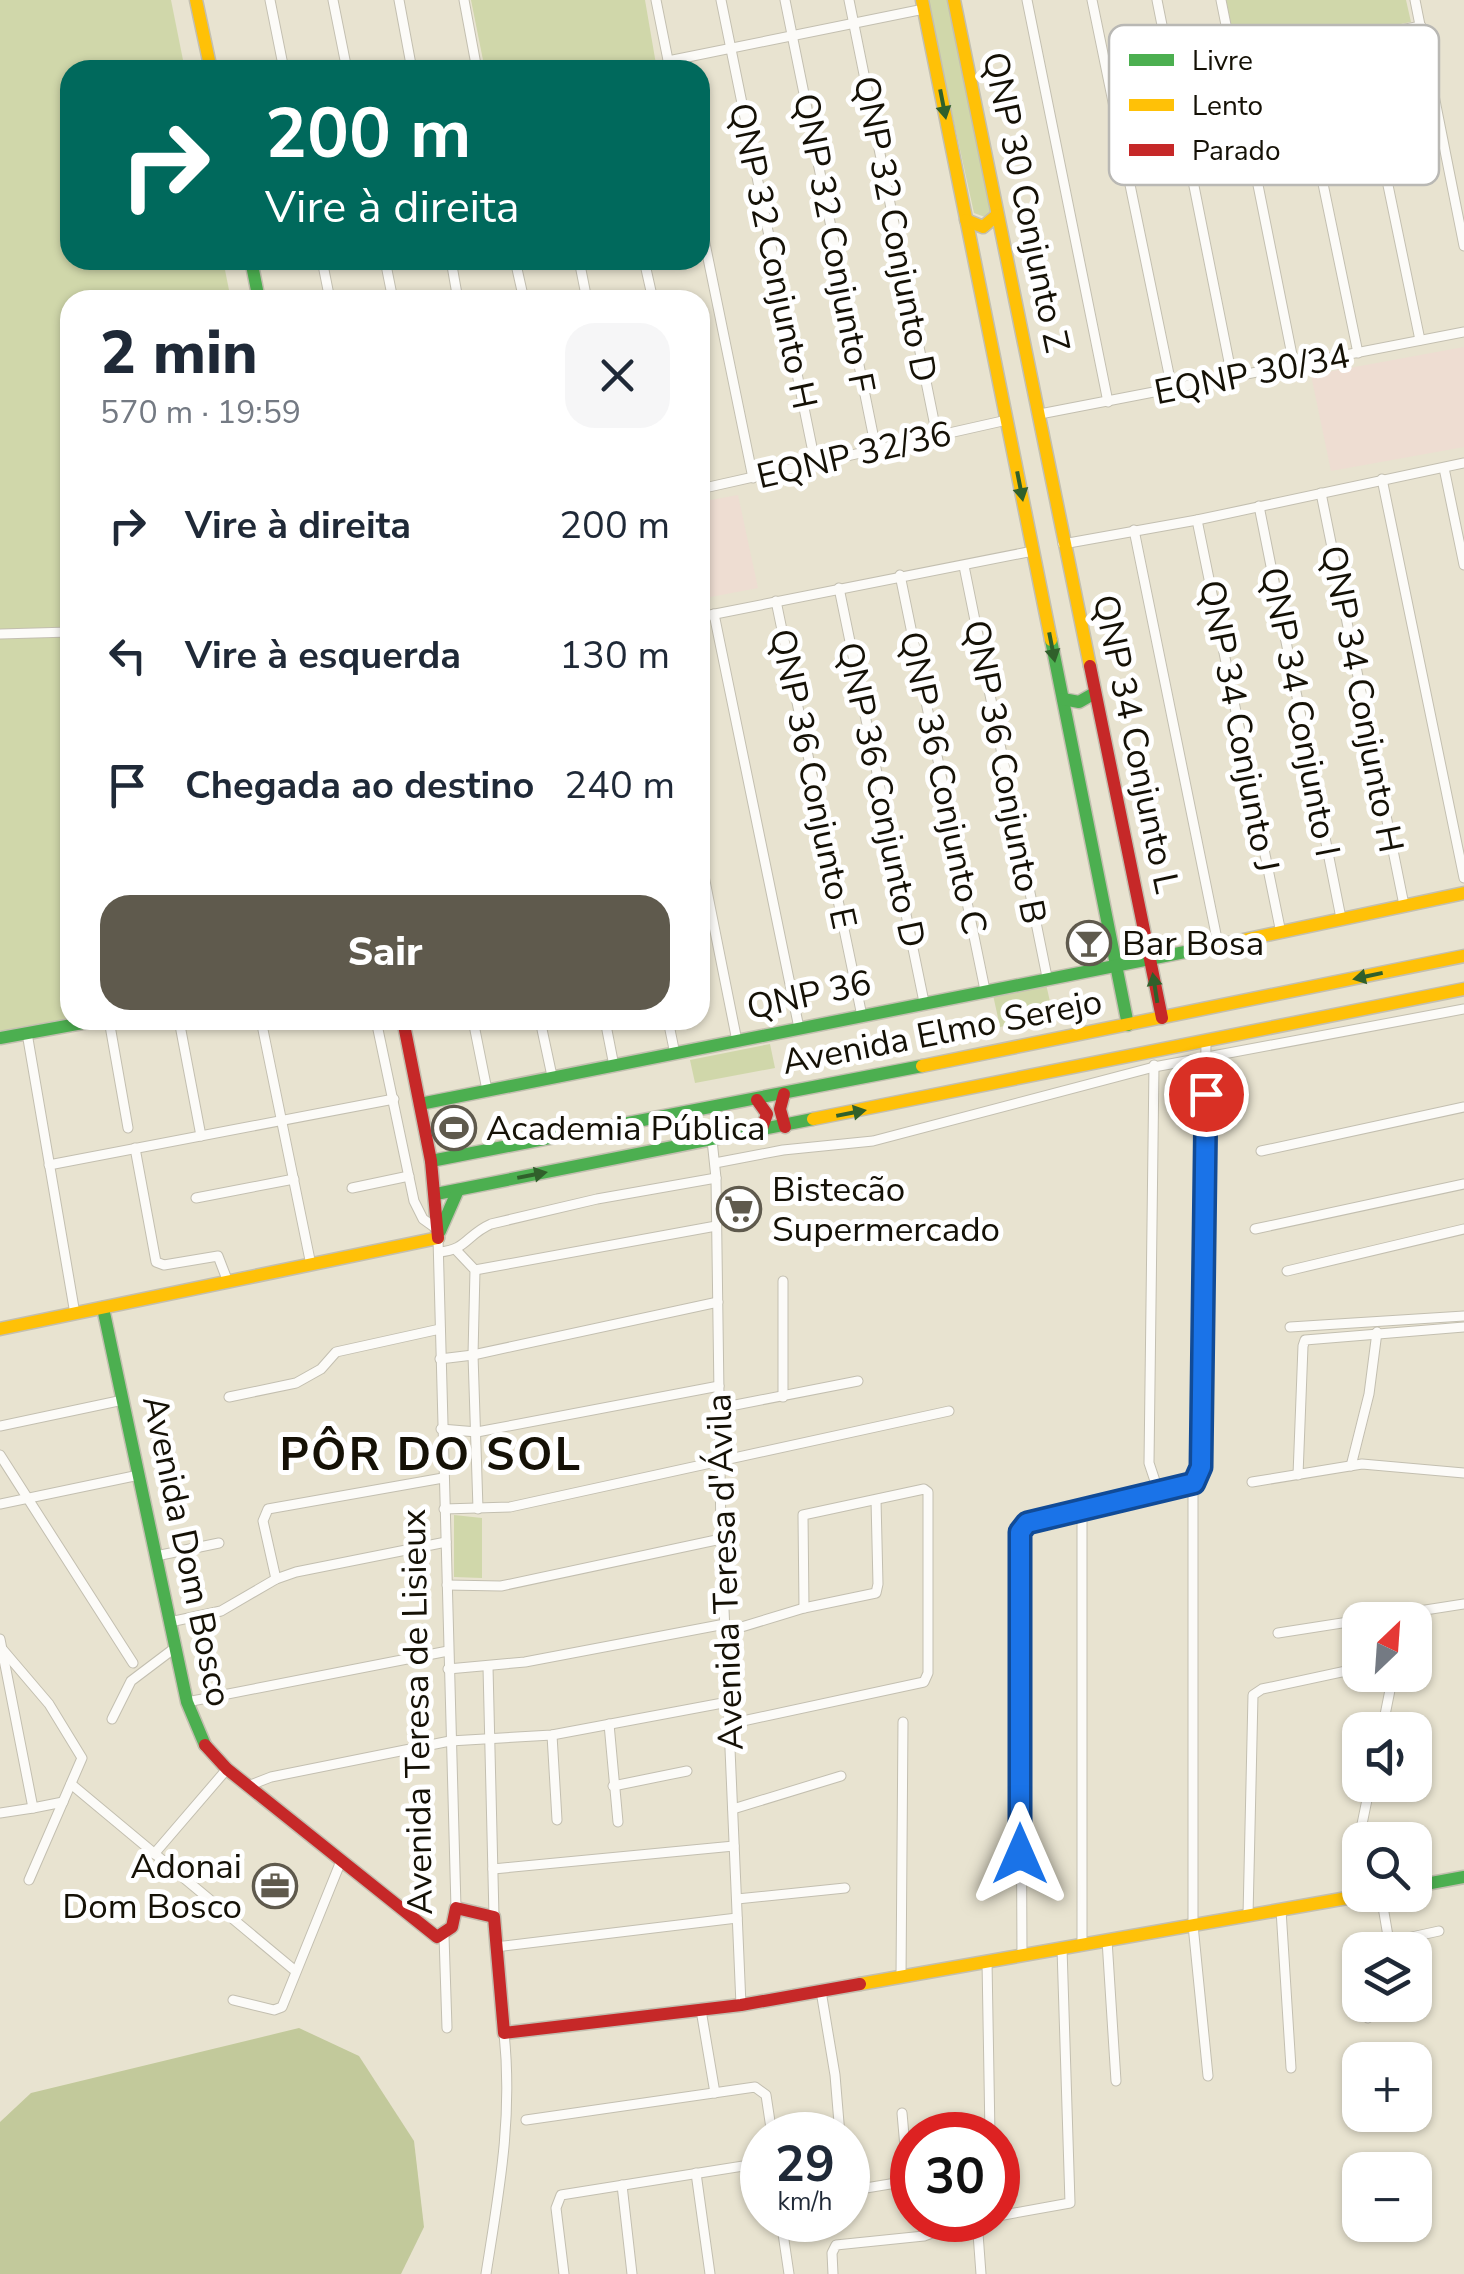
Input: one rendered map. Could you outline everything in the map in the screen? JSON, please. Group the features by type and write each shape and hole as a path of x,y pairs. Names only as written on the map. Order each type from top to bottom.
{"street":[{"path":"196,0 209,60"},
{"path":"270,0 282,60"},
{"path":"333,0 344,60"},
{"path":"399,0 410,60"},
{"path":"464,0 475,60"},
{"path":"656,0 668,60"},
{"name":"QNP 32 Conjunto H","path":"721,0 815,462"},
{"name":"QNP 32 Conjunto F","path":"785,0 876,449"},
{"name":"QNP 32 Conjunto D","path":"849,0 937,436"},
{"path":"1027,0 1108,402"},
{"path":"1092,0 1109,83"},
{"path":"1157,0 1162,25"},
{"path":"1221,0 1226,25"},
{"path":"1415,0 1420,25"},
{"name":"QNP 30 Conjunto Z","path":"959,1 1062,544"},
{"path":"688,60 923,4 1128,1024"},
{"path":"1439,121 1464,246"},
{"path":"1130,185 1172,390"},
{"path":"1194,185 1232,376"},
{"path":"1258,185 1294,365"},
{"path":"1323,185 1358,353"},
{"path":"1388,185 1420,340"},
{"path":"966,220 983,226 997,215"},
{"path":"972,248 986,240 1003,244"},
{"path":"710,268 753,478"},
{"name":"EQNP 30/34","path":"1040,414 1464,332"},
{"name":"EQNP 32/36","path":"710,487 1007,420"},
{"path":"1062,544 1197,520 1464,463"},
{"path":"1444,468 1464,564"},
{"path":"1382,479 1464,878"},
{"name":"QNP 34 Conjunto H","path":"1321,493 1404,905"},
{"name":"QNP 34 Conjunto I","path":"1259,506 1341,918"},
{"name":"QNP 34 Conjunto J","path":"1197,520 1281,932"},
{"path":"1134,530 1218,944"},
{"name":"QNP 34 Conjunto L","path":"1062,544 1162,1018"},
{"path":"710,615 1033,551"},
{"name":"QNP 36 Conjunto B","path":"964,566 1047,978"},
{"name":"QNP 36 Conjunto C","path":"900,575 985,990"},
{"name":"QNP 36 Conjunto D","path":"839,588 924,1002"},
{"name":"QNP 36 Conjunto E","path":"776,601 862,1016"},
{"path":"714,614 798,1028"},
{"path":"0,634 60,632"},
{"path":"1062,700 1079,702 1093,694"},
{"path":"1068,724 1082,716 1098,719"},
{"name":"QNP 36","path":"420,1104 1464,893"},
{"path":"710,906 737,1041"},
{"name":"Avenida Elmo Serejo","path":"431,1161 756,1100 1464,956"},
{"name":"Avenida Elmo Serejo","path":"436,1194 1154,1052 1206,1049 1464,989"},
{"path":"715,1163 783,1150 873,1141 1154,1067 1206,1049 1464,1009"},
{"path":"0,1038 60,1027"},
{"path":"111,1030 128,1128"},
{"path":"182,1030 202,1136"},
{"path":"262,1030 311,1265"},
{"path":"378,1030 414,1201 438,1240 456,1250 474,1270 478,1509"},
{"path":"404,1030 431,1161 438,1240"},
{"path":"475,1030 487,1090"},
{"path":"542,1030 552,1076"},
{"path":"607,1030 614,1066"},
{"path":"670,1030 675,1054"},
{"path":"27,1033 74,1314"},
{"path":"1206,1049 1201,1467 1194,1483 1193,1925 1208,2076"},
{"path":"1154,1052 1149,1462 1158,1490"},
{"path":"783,1150 785,1127 780,1110 784,1094"},
{"path":"49,1165 394,1099"},
{"path":"756,1100 767,1114 761,1132"},
{"path":"1261,1150 1464,1107"},
{"name":"Avenida Teresa d'Ávila","path":"712,1140 716,1178 721,1540 740,2005"},
{"path":"136,1148 156,1262 164,1265 218,1256 228,1282"},
{"path":"352,1188 409,1176"},
{"path":"456,1250 476,1231 491,1224 597,1199 716,1178"},
{"path":"196,1198 294,1179"},
{"path":"1256,1229 1464,1184"},
{"path":"438,1240 458,1190"},
{"path":"474,1270 716,1226"},
{"path":"1287,1270 1464,1229"},
{"path":"0,1330 438,1240"},
{"name":"Avenida Teresa de Lisieux","path":"438,1240 456,1908 456,1920 441,1936"},
{"path":"783,1282 783,1396"},
{"path":"440,1359 718,1302"},
{"name":"Avenida Dom Bosco","path":"103,1308 188,1702 201,1740 227,1769 441,1936"},
{"path":"1290,1327 1464,1316"},
{"path":"1298,1475 1304,1342 1321,1336 1464,1327"},
{"path":"229,1397 296,1382 321,1369 336,1352 440,1329"},
{"path":"1351,1466 1369,1394 1377,1332"},
{"path":"720,1408 858,1381"},
{"path":"441,1429 476,1432 719,1386"},
{"path":"0,1426 122,1400"},
{"path":"444,1509 510,1507 949,1411"},
{"path":"0,1455 132,1663"},
{"path":"1252,1482 1378,1464 1464,1473"},
{"path":"0,1504 139,1475"},
{"path":"276,1580 263,1521 265,1511 443,1478"},
{"path":"1022,1956 1020,1532 1027,1523 1194,1483"},
{"path":"729,1724 926,1680 929,1493 924,1489 804,1515 804,1608"},
{"path":"448,1669 488,1668 725,1628 871,1595 878,1590 876,1500"},
{"path":"1082,1512 1082,1945"},
{"path":"446,1585 501,1586 721,1540"},
{"path":"156,1556 219,1542"},
{"path":"170,1622 222,1612 296,1572 446,1542"},
{"path":"1278,1633 1464,1604"},
{"path":"0,1639 34,1808"},
{"path":"112,1719 131,1681 176,1647"},
{"path":"3,1650 49,1704 81,1755 81,1764 30,1880"},
{"path":"188,1702 448,1650"},
{"path":"486,2274 505,2152 510,2085 494,1917 488,1668"},
{"path":"1248,1916 1253,1695 1262,1688 1342,1672"},
{"path":"248,1786 270,1777 450,1741 552,1735 728,1702"},
{"path":"901,1977 903,1722"},
{"path":"609,1724 618,1822"},
{"path":"552,1735 557,1820"},
{"path":"154,1854 227,1769"},
{"path":"613,1786 687,1771"},
{"path":"733,1809 841,1776"},
{"path":"71,1784 293,1969"},
{"path":"0,1814 63,1802"},
{"path":"493,1870 734,1846"},
{"path":"233,2000 274,2010 282,2007 341,1860"},
{"path":"1432,1883 1464,1877"},
{"path":"736,1899 845,1888"},
{"path":"504,2033 740,2005 1342,1899"},
{"path":"456,1908 494,1917"},
{"path":"1281,1910 1291,2068"},
{"path":"496,1948 737,1918"},
{"path":"1432,1932 1438,1931"},
{"path":"441,1936 447,2028"},
{"path":"1107,1940 1116,2081"},
{"path":"1020,2212 1070,2203 1062,1948"},
{"path":"987,1962 990,2112"},
{"path":"821,1991 838,2112"},
{"path":"701,2010 715,2093"},
{"path":"526,2120 750,2088 762,2089 766,2094 769,2112"},
{"path":"564,2274 558,2196 740,2167"},
{"path":"696,2174 710,2274"},
{"path":"622,2185 632,2274"},
{"path":"834,2274 832,2252 836,2245 890,2239"},
{"path":"784,2242 789,2274"},
{"path":"979,2242 981,2274"}],"shaded area":[{"path":"1464,347 1464,447 1331,471 1311,375"},
{"path":"738,495 758,588 710,597 710,500"}],"green space":[{"path":"0,0 171,0 183,60 60,60 60,270 225,270 229,290 60,290 60,1030 72,1030 0,1045"},
{"path":"471,0 645,0 655,60 483,60"},
{"path":"927,0 950,0 991,210 985,217 974,213"},
{"path":"1226,0 1406,0 1411,22 1396,25 1231,25"},
{"path":"1046,984 1053,1015 1000,1027 993,995"},
{"path":"770,1044 775,1068 695,1083 690,1060"},
{"path":"454,1515 482,1518 482,1578 454,1577"},
{"path":"299,2028 359,2056 414,2141 424,2227 401,2274 0,2274 0,2122 31,2093"}],"traffic: fast":[{"path":"253,270 257,290"},
{"path":"1051,640 1128,1025"},
{"path":"1063,699 1079,702 1093,694"},
{"path":"420,1104 1215,946"},
{"path":"0,1038 60,1027"},
{"path":"431,1161 922,1066"},
{"path":"436,1194 813,1119"},
{"path":"440,1231 458,1190"},
{"path":"103,1308 187,1702 205,1745"},
{"path":"1432,1883 1464,1877"}],"traffic: slow":[{"path":"196,0 209,60"},
{"path":"922,0 1051,640"},
{"path":"954,0 1090,666"},
{"path":"966,220 983,227 997,215"},
{"path":"1215,946 1464,893"},
{"path":"922,1066 1464,956"},
{"path":"813,1119 1464,989"},
{"path":"0,1329 438,1238"},
{"path":"860,1984 1342,1899"}],"traffic: jam":[{"path":"1090,666 1162,1018"},
{"path":"405,1030 431,1161 438,1238"},
{"path":"784,1094 780,1109 785,1127"},
{"path":"757,1100 767,1114 761,1131"},
{"path":"205,1745 227,1769 437,1937 452,1927 456,1908 494,1917 504,2033 741,2005 860,1984"}],"place":[{"name":"Bar Bosa","path":"1089,943"},
{"name":"Academia Pública","path":"454,1128"},
{"name":"Bistecão Supermercado","path":"739,1209"},
{"name":"Adonai Dom Bosco","path":"275,1886"}],"district":[{"name":"PÔR DO SOL","path":"431,1455"}],"route":[{"path":"1020,1854 1020,1532 1027,1523 1194,1483 1201,1467 1206,1094"}]}
